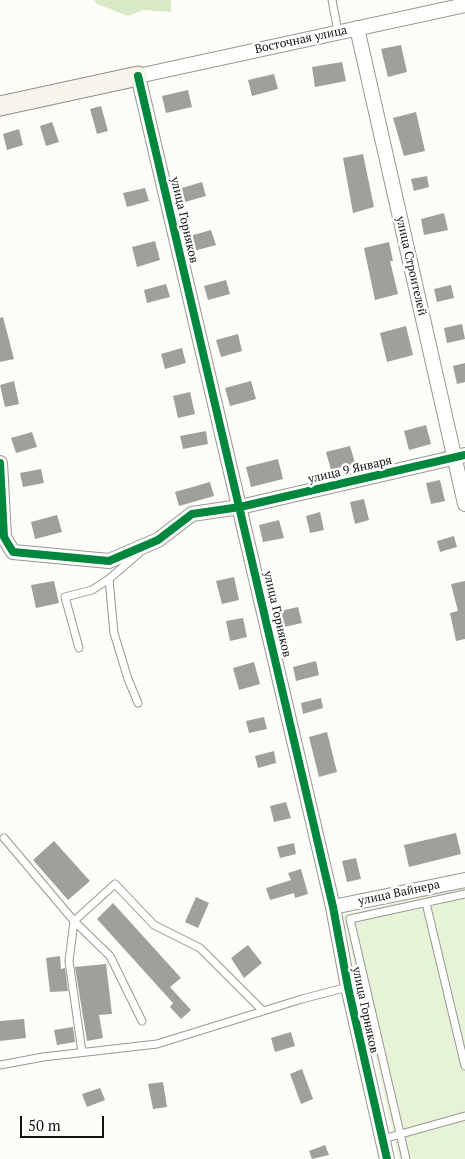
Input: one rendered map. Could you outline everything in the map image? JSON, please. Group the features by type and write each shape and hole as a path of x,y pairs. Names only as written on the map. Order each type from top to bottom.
{"street":[{"name":"Восточная улица","path":"138,76 465,5"},
{"name":"улица Строителей","path":"357,28 459,456 465,504"},
{"path":"0,106 138,76"},
{"name":"улица Горняков","path":"138,76 333,907 348,987 387,1159"},
{"name":"улица 9 Января","path":"0,463 4,536 13,552 109,561 150,543 192,514 240,507 459,456"},
{"name":"улица Вайнера","path":"333,907 465,880"}],"lane":[{"path":"332,0 338,32"},
{"path":"79,648 65,597 92,590 109,579 150,543"},
{"path":"109,579 114,633 128,679 138,703"},
{"path":"4,838 74,921 110,956 142,1021"},
{"path":"82,1052 69,961 74,921 114,884 154,925 200,948 263,1011"},
{"path":"406,1159 350,919 465,894"},
{"path":"426,903 465,1066"},
{"path":"0,1065 82,1052 157,1044 348,987"},
{"path":"382,1139 465,1116"}],"green space":[{"path":"94,0 171,0 171,12 143,10 128,16 97,4"},
{"path":"465,887 465,1159 399,1159 343,915"}],"building":[{"path":"401,45 407,72 388,77 381,49"},
{"path":"342,62 346,81 315,87 312,67"},
{"path":"274,74 278,89 252,96 248,80"},
{"path":"188,90 192,107 166,113 162,96"},
{"path":"101,106 108,131 97,134 90,109"},
{"path":"416,112 425,151 404,156 393,118"},
{"path":"52,122 59,142 46,146 40,126"},
{"path":"19,129 23,145 7,150 3,134"},
{"path":"363,154 374,207 353,213 343,158"},
{"path":"427,176 429,187 414,191 411,179"},
{"path":"202,182 206,196 185,202 182,188"},
{"path":"145,188 149,201 127,207 123,193"},
{"path":"444,213 448,230 424,235 421,219"},
{"path":"211,230 216,245 194,251 190,236"},
{"path":"155,241 160,260 137,267 132,247"},
{"path":"389,242 393,261 390,261 398,294 375,300 364,248"},
{"path":"226,280 230,294 208,300 204,286"},
{"path":"166,284 170,297 147,303 144,290"},
{"path":"451,285 454,298 437,302 434,289"},
{"path":"3,317 14,359 0,362 0,318"},
{"path":"462,324 465,339 447,343 444,328"},
{"path":"406,326 413,355 387,362 380,333"},
{"path":"238,334 242,351 221,357 216,340"},
{"path":"182,348 186,363 165,369 161,354"},
{"path":"465,363 465,382 457,384 453,366"},
{"path":"14,381 19,404 5,407 0,385"},
{"path":"251,381 256,399 230,406 225,388"},
{"path":"190,392 195,414 178,418 173,396"},
{"path":"426,425 431,444 409,450 404,431"},
{"path":"206,431 208,444 183,449 180,436"},
{"path":"32,432 37,447 16,453 11,438"},
{"path":"350,446 355,463 331,470 326,452"},
{"path":"278,459 283,479 251,487 246,467"},
{"path":"41,469 44,483 23,487 20,473"},
{"path":"440,480 445,501 431,504 426,483"},
{"path":"210,482 214,496 179,506 175,492"},
{"path":"364,499 369,520 355,524 350,502"},
{"path":"320,512 324,530 310,533 306,516"},
{"path":"57,515 62,532 35,539 31,522"},
{"path":"279,520 284,538 263,542 259,525"},
{"path":"454,536 457,547 440,552 437,541"},
{"path":"234,577 239,600 222,604 216,581"},
{"path":"54,581 59,603 36,608 31,585"},
{"path":"465,581 465,639 456,641 450,613 458,611 451,584"},
{"path":"298,607 302,623 284,627 280,611"},
{"path":"243,618 247,637 230,641 226,621"},
{"path":"316,661 319,675 296,681 293,667"},
{"path":"254,662 260,684 239,690 233,668"},
{"path":"321,698 323,708 303,714 301,703"},
{"path":"264,717 267,729 249,733 246,721"},
{"path":"327,732 337,772 319,777 309,737"},
{"path":"274,751 276,763 258,768 255,756"},
{"path":"286,802 291,818 274,822 270,806"},
{"path":"456,833 461,854 409,867 404,845"},
{"path":"54,841 90,881 68,900 33,860"},
{"path":"294,843 296,854 280,858 277,847"},
{"path":"356,858 361,879 347,882 342,861"},
{"path":"301,869 308,894 295,898 294,893 270,900 266,888 291,880 288,873"},
{"path":"196,897 209,903 198,928 185,922"},
{"path":"113,903 181,978 170,987 191,1010 181,1019 170,1007 173,1003 97,919"},
{"path":"248,945 262,963 244,978 231,958"},
{"path":"60,956 61,969 65,968 68,991 50,992 46,958"},
{"path":"106,964 112,1014 99,1015 103,1038 87,1041 75,967"},
{"path":"24,1019 26,1038 0,1041 0,1021"},
{"path":"73,1027 75,1042 57,1045 54,1030"},
{"path":"291,1032 295,1046 275,1052 271,1038"},
{"path":"302,1069 313,1099 301,1104 290,1074"},
{"path":"163,1082 167,1107 153,1109 148,1084"},
{"path":"100,1088 105,1100 87,1107 82,1094"},
{"path":"325,1145 329,1155 312,1159 309,1151"}],"cycle path":[{"path":"138,76 333,907 348,987 387,1159"},
{"path":"0,463 4,537 13,552 109,561 158,540 192,514 240,507 465,455"}]}
